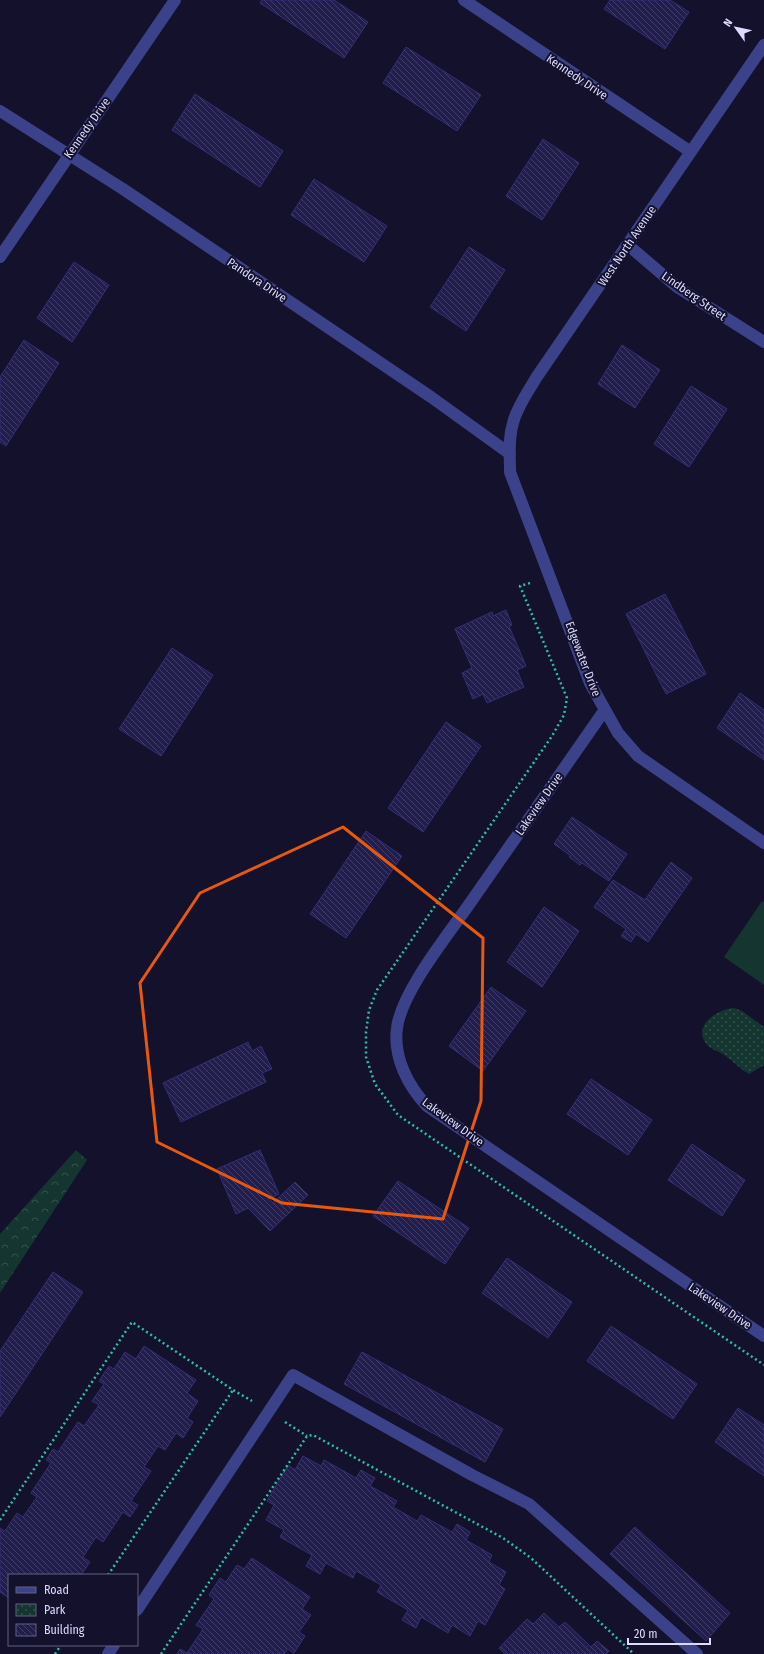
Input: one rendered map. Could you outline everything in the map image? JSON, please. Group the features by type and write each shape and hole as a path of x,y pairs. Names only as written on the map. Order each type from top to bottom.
{"street":[{"name":"Kennedy Drive","path":"0,257 175,0"},
{"name":"Kennedy Drive","path":"464,0 691,152"},
{"name":"West North Avenue","path":"510,454 510,438 513,422 536,378 764,45"},
{"name":"Pandora Drive","path":"0,111 123,189 424,393 510,454"},
{"name":"Lindberg Street","path":"628,245 677,287 764,342"},
{"name":"Edgewater Drive","path":"510,454 510,472 590,683 604,711 618,733 638,756 764,843"},
{"name":"Lakeview Drive","path":"604,711 429,962 401,1009 395,1044 408,1081 414,1092 427,1106 764,1336"},
{"path":"138,1608 293,1374 472,1476 529,1504 697,1654"}],"path":[{"path":"550,575 520,586 567,698 564,715 552,736 377,990 369,1010 366,1032 366,1057 375,1084 398,1115 764,1365"},
{"path":"0,1520 132,1322 233,1390 307,1436 313,1435 503,1538 531,1558 634,1654"},
{"path":"109,1574 233,1390"},
{"path":"161,1654 307,1436"}],"highlighted area":[{"path":"343,827 483,938 481,1101 443,1219 282,1203 157,1142 140,983 200,893"}],"green space":[{"path":"762,901 764,902 764,985 724,957"},
{"path":"734,1008 742,1011 764,1027 764,1065 749,1074 723,1054 709,1047 703,1039 702,1032 708,1020 720,1012"},
{"path":"76,1150 87,1160 0,1293 0,1234"}],"building":[{"path":"262,0 334,0 368,22 344,58 260,3"},
{"path":"610,0 670,0 689,12 665,49 604,9"},
{"path":"406,47 481,95 457,131 383,83"},
{"path":"195,94 283,151 260,187 172,130"},
{"path":"543,139 579,163 542,220 506,196"},
{"path":"314,179 387,226 364,262 291,215"},
{"path":"469,247 505,270 466,331 430,307"},
{"path":"74,262 109,285 72,342 37,318"},
{"path":"24,340 59,363 6,446 0,442 0,377"},
{"path":"622,345 660,370 635,408 598,384"},
{"path":"691,386 727,409 689,467 654,444"},
{"path":"665,594 706,674 666,694 626,614"},
{"path":"506,610 512,625 509,626 526,666 517,670 524,687 487,703 483,694 473,699 462,673 472,668 455,629 492,612 493,616"},
{"path":"172,648 213,675 161,756 119,729"},
{"path":"740,693 764,710 764,760 717,728"},
{"path":"446,722 481,746 423,832 388,808"},
{"path":"572,817 627,854 609,881 582,863 580,865 569,857 571,856 554,844"},
{"path":"366,831 402,856 346,938 310,914"},
{"path":"671,862 692,878 648,942 636,934 631,942 621,936 626,929 594,907 613,880 645,900"},
{"path":"544,907 579,931 542,987 507,962"},
{"path":"491,987 526,1011 483,1071 449,1046"},
{"path":"248,1042 252,1051 261,1046 272,1069 262,1073 266,1082 181,1122 163,1083"},
{"path":"591,1079 652,1120 628,1155 567,1114"},
{"path":"692,1144 745,1180 722,1216 668,1180"},
{"path":"260,1150 279,1194 269,1199 273,1203 295,1182 308,1195 270,1231 248,1208 236,1214 217,1169"},
{"path":"398,1181 469,1228 445,1264 373,1216"},
{"path":"507,1258 572,1302 548,1338 482,1293"},
{"path":"53,1272 83,1292 0,1417 0,1351"},
{"path":"611,1326 697,1384 673,1419 587,1361"},
{"path":"144,1346 196,1380 187,1393 198,1401 187,1418 193,1422 183,1438 176,1433 165,1450 158,1446 144,1467 151,1471 131,1501 138,1505 130,1517 123,1512 103,1542 96,1537 83,1557 90,1562 82,1574 8,1574 8,1597 0,1592 0,1528 5,1531 17,1513 23,1517 37,1497 31,1493 51,1463 46,1460 53,1449 58,1452 78,1422 84,1426 99,1405 92,1401 104,1384 99,1381 109,1366 114,1369 125,1352 136,1359"},
{"path":"362,1352 503,1429 485,1462 344,1384"},
{"path":"738,1408 764,1425 764,1476 715,1442"},
{"path":"303,1456 321,1466 324,1460 356,1478 361,1470 375,1478 370,1486 397,1501 393,1507 417,1521 421,1515 452,1532 457,1524 470,1532 466,1540 492,1555 489,1562 506,1572 499,1585 505,1589 485,1625 478,1621 470,1636 452,1625 448,1633 421,1617 416,1628 402,1620 408,1610 377,1592 381,1585 356,1571 353,1578 326,1563 320,1574 306,1566 312,1555 280,1537 284,1530 266,1520 274,1505 267,1501 288,1465 295,1470"},
{"path":"635,1527 730,1613 706,1641 610,1554"},
{"path":"252,1558 310,1597 302,1609 311,1615 299,1632 305,1636 294,1653 288,1649 284,1654 177,1654 180,1649 187,1653 203,1629 196,1625 214,1599 209,1595 220,1578 226,1582 237,1565 244,1569"},
{"path":"544,1613 559,1627 565,1622 591,1647 597,1641 609,1651 606,1654 505,1654 499,1648 527,1619 533,1624"}]}
